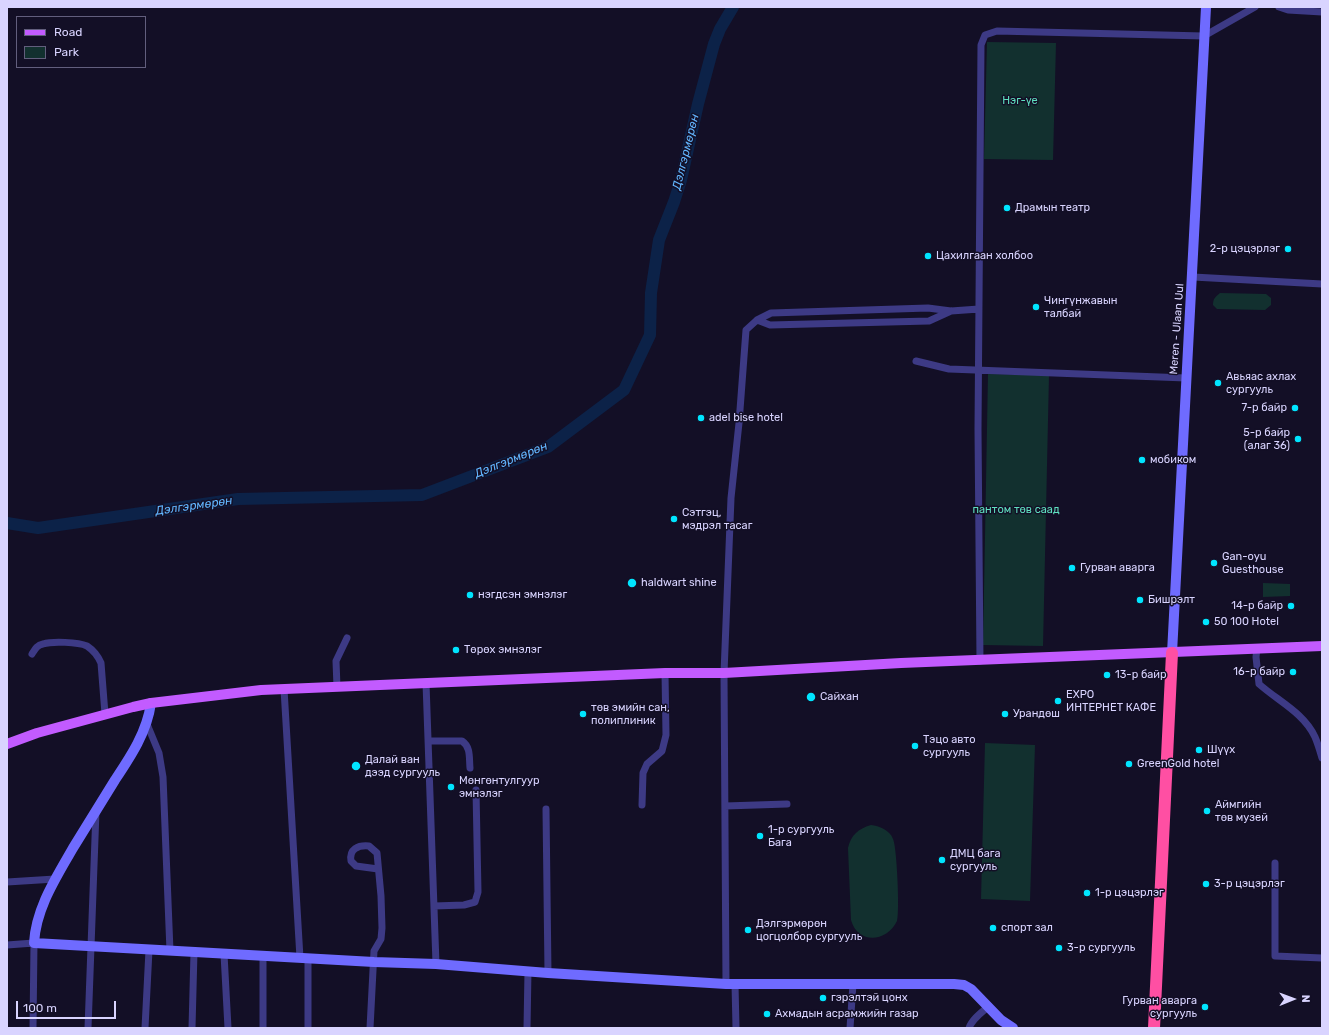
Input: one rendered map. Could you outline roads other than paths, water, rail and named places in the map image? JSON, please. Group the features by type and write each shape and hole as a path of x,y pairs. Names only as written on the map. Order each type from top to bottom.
{"highway":[{"path":"1154,1028 1172,653"}],"main road":[{"name":"Meren - Ulaan Uul","path":"1172,653 1206,7"},
{"path":"7,744 37,733 104,714 151,703 261,690 1322,646"},
{"path":"151,703 147,724 133,753 96,809 55,879 38,918 34,931 34,943 374,962 436,964 528,972 730,984 954,984 964,985 971,989 1001,1020 1013,1028"}],"street":[{"path":"980,661 979,309 981,45 985,35 997,31 1204,36 1256,7"},
{"path":"1279,7 1288,10 1322,12"},
{"path":"1192,277 1322,284"},
{"path":"736,1028 730,984 725,806 724,672 731,498 739,423 746,330 757,320 771,313 928,308 951,311 979,309"},
{"path":"757,320 770,325 928,321 951,311"},
{"path":"916,361 949,369 1186,378"},
{"path":"337,687 336,662 347,638"},
{"path":"32,654 36,647 42,644 72,643 83,645 90,649 101,663 104,714"},
{"path":"1257,648 1256,657 1259,684 1272,696 1304,720 1315,737 1322,758"},
{"path":"642,805 643,773 647,764 662,751 666,735 665,673"},
{"path":"426,683 436,964"},
{"path":"284,690 308,1028"},
{"path":"147,724 159,753 163,777 170,951"},
{"path":"428,741 462,741 467,744 469,748 470,768"},
{"path":"434,906 464,905 475,902 478,892 476,790"},
{"path":"725,806 787,804"},
{"path":"546,808 548,973"},
{"path":"88,1028 96,809"},
{"path":"1275,863 1275,956 1322,958"},
{"path":"370,1028 374,951 381,939 382,928 378,869"},
{"path":"7,882 55,879"},
{"path":"7,946 34,943 33,1028"},
{"path":"145,1028 149,950"},
{"path":"192,1028 194,952"},
{"path":"224,954 228,1028"},
{"path":"263,956 263,1028"},
{"path":"527,1028 528,972"},
{"path":"850,1028 853,984"},
{"path":"969,1028 978,1016 989,1006"}],"waterway":[{"name":"Дэлгэрмөрөн","path":"7,523 38,528 238,499 422,495 548,447 624,390 650,335 651,293 659,240 681,180 698,104 714,44 720,29 733,7"}],"place":[{"name":"Драмын театр","path":"1007,208"},
{"name":"2-р цэцэрлэг","path":"1288,249"},
{"name":"Цахилгаан холбоо","path":"928,256"},
{"name":"Чингүнжавын талбай","path":"1036,307"},
{"name":"Авьяас ахлах сургууль","path":"1218,383"},
{"name":"7-р байр","path":"1295,408"},
{"name":"adel bise hotel","path":"701,418"},
{"name":"5-р байр (алаг 36)","path":"1298,439"},
{"name":"мобиком","path":"1142,460"},
{"name":"Сэтгэц, мэдрэл тасаг","path":"674,519"},
{"name":"Gan-oyu Guesthouse","path":"1214,563"},
{"name":"Гурван аварга","path":"1072,568"},
{"name":"haldwart shine","path":"632,583"},
{"name":"нэгдсэн эмнэлэг","path":"470,595"},
{"name":"Бишрэлт","path":"1140,600"},
{"name":"14-р байр","path":"1291,606"},
{"name":"50 100 Hotel","path":"1206,622"},
{"name":"Төрөх эмнэлэг","path":"456,650"},
{"name":"16-р байр","path":"1293,672"},
{"name":"13-р байр","path":"1107,675"},
{"name":"Сайхан","path":"811,697"},
{"name":"EXPO ИНТЕРНЕТ КАФЕ","path":"1058,701"},
{"name":"төв эмийн сан, полиплиник","path":"583,714"},
{"name":"Урандөш","path":"1005,714"},
{"name":"Тэцо авто сургууль","path":"915,746"},
{"name":"Шүүх","path":"1199,750"},
{"name":"GreenGold hotel","path":"1129,764"},
{"name":"Далай ван дээд сургууль","path":"356,766"},
{"name":"Мөнгөнтулгуур эмнэлэг","path":"451,787"},
{"name":"Аймгийн төв музей","path":"1207,811"},
{"name":"1-р сургууль Бага","path":"760,836"},
{"name":"ДМЦ бага сургууль","path":"942,860"},
{"name":"3-р цэцэрлэг","path":"1206,884"},
{"name":"1-р цэцэрлэг","path":"1087,893"},
{"name":"спорт зал","path":"993,928"},
{"name":"Дэлгэрмөрөн цогцолбор сургууль","path":"748,930"},
{"name":"3-р сургууль","path":"1059,948"},
{"name":"гэрэлтэй цонх","path":"823,998"},
{"name":"Гурван аварга сургууль","path":"1205,1007"},
{"name":"Ахмадын асрамжийн газар","path":"767,1014"}],"park label":[{"name":"Нэг-үе","path":"1020,101"},
{"name":"пантом төв саад","path":"1016,510"}]}
